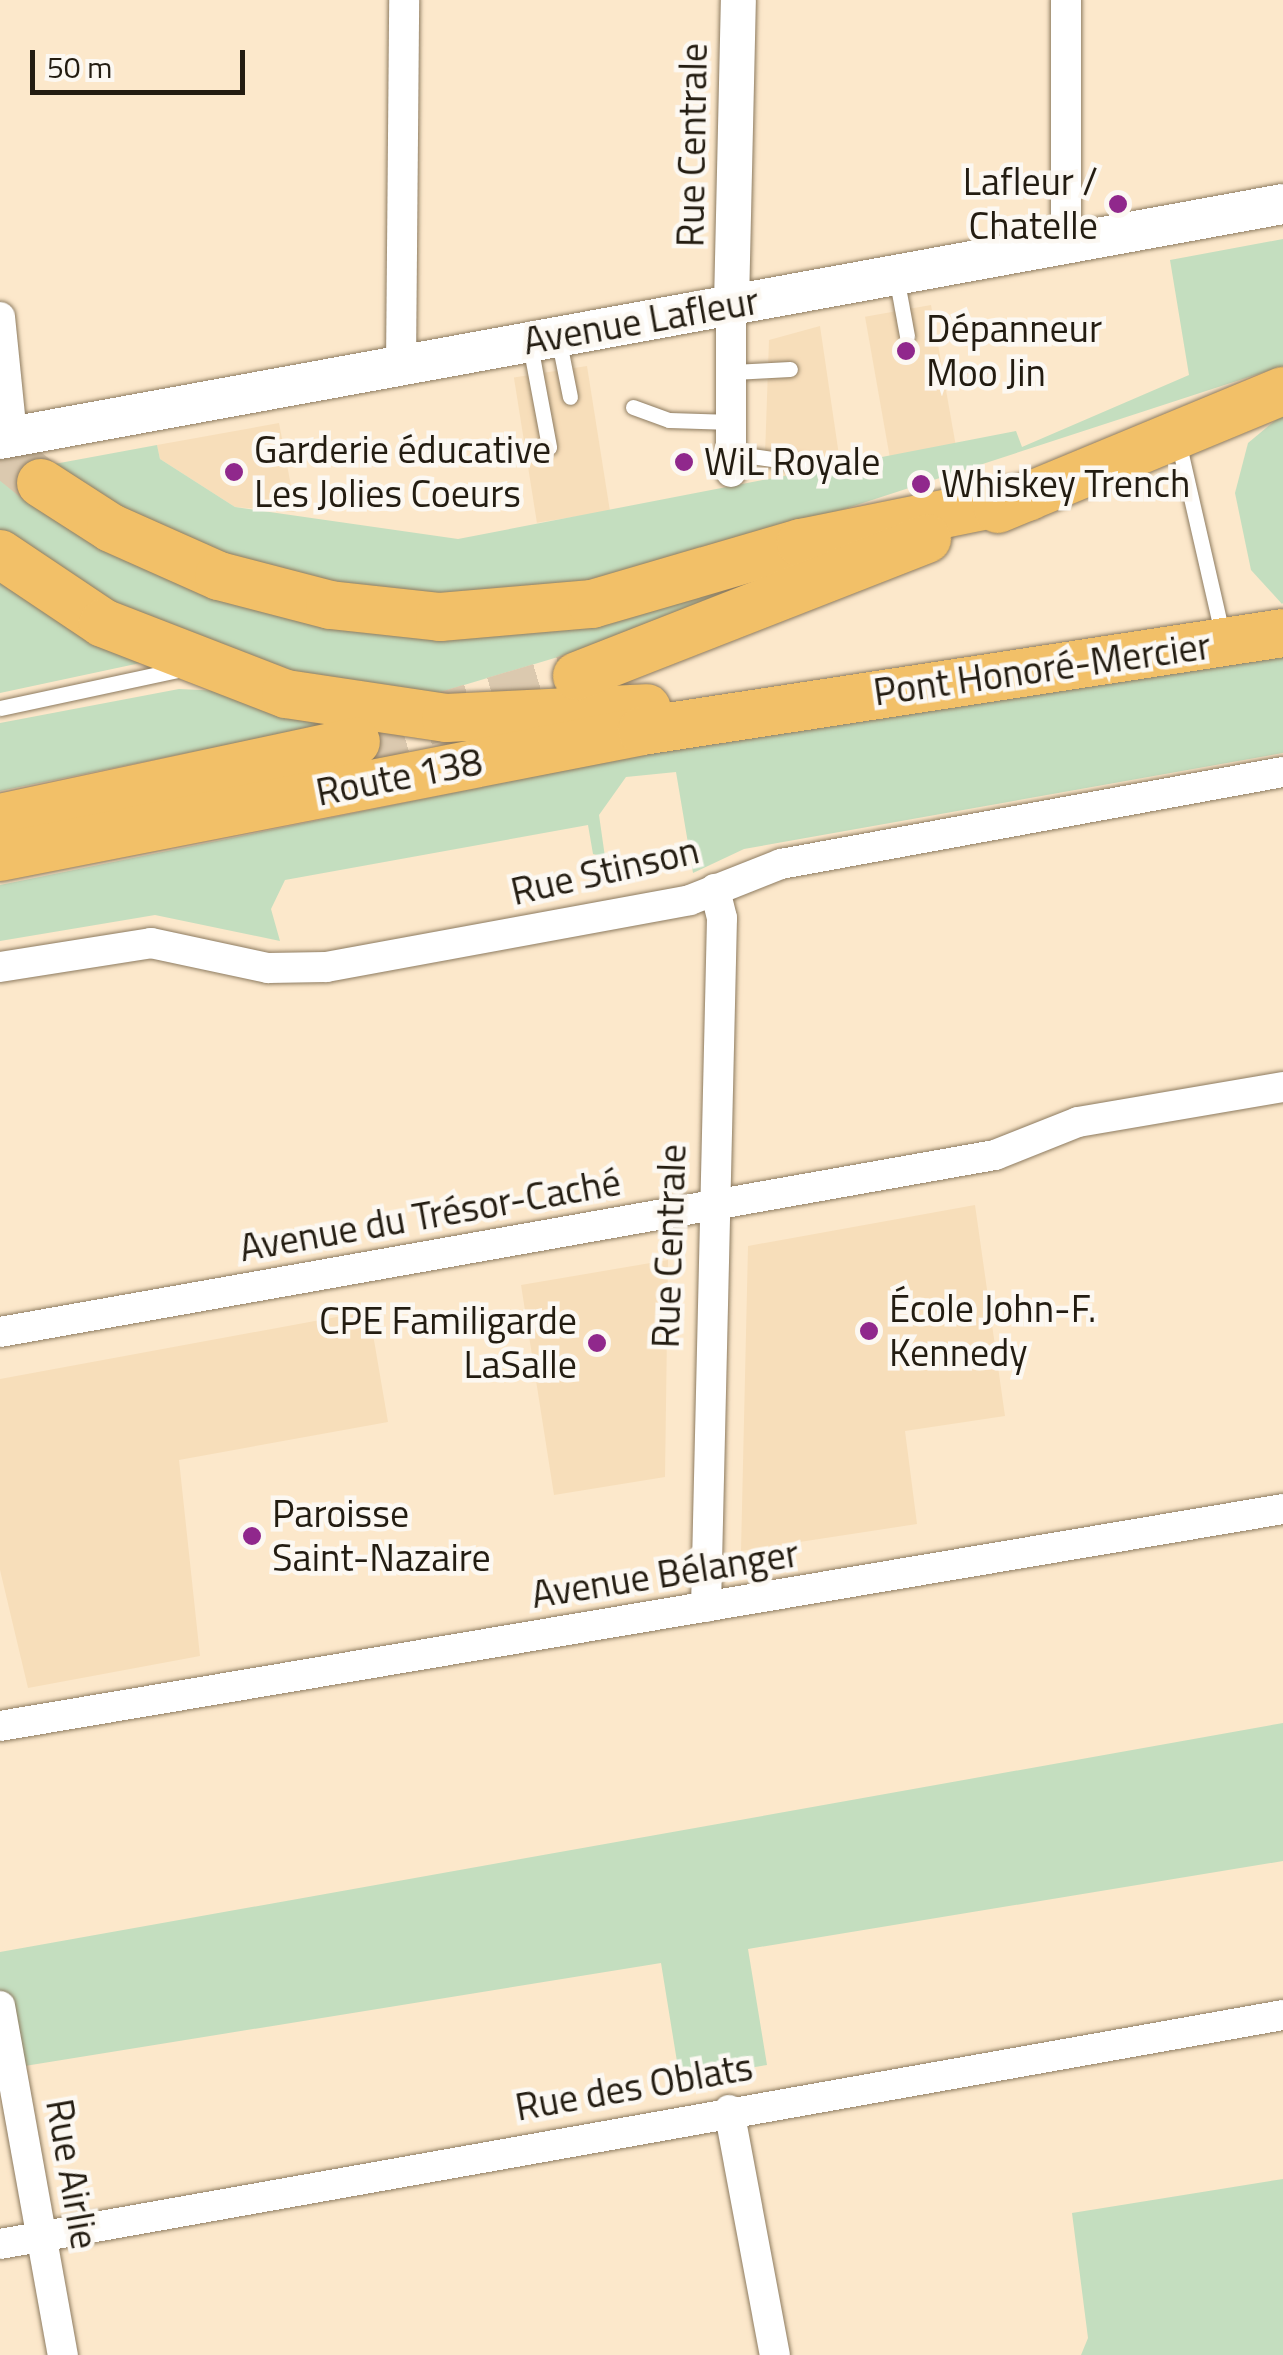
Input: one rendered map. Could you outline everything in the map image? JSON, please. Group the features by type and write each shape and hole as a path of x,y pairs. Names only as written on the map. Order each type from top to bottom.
{"highway":[{"path":"577,676 1283,391"},
{"path":"41,482 135,541 218,576 357,610 440,617 592,604 801,544 1028,497"},
{"path":"0,554 102,623 195,665 286,694 407,716 800,705"},
{"name":"Pont Honoré-Mercier","path":"800,705 1283,633"},
{"name":"Route 138","path":"0,857 800,705"},
{"name":"Route 138","path":"0,818 356,742"}],"main road":[{"name":"Avenue Lafleur","path":"6,437 1283,204"}],"street":[{"path":"401,365 404,0"},
{"name":"Rue Centrale","path":"731,462 738,0"},
{"path":"1066,0 1066,243"},
{"path":"0,317 6,437"},
{"name":"Rue Stinson","path":"0,968 151,943 268,968 326,967 714,889 781,864 1283,772"},
{"name":"Rue Centrale","path":"706,1607 712,1206 722,918 714,889"},
{"name":"Avenue du Trésor-Caché","path":"0,1332 995,1156 1078,1122 1283,1087"},
{"name":"Avenue Bélanger","path":"0,1726 1283,1509"},
{"name":"Rue Airlie","path":"0,2006 63,2355"},
{"name":"Rue des Oblats","path":"0,2244 730,2110 1283,2015"},
{"path":"730,2110 775,2355"}],"lane":[{"path":"896,274 907,336"},
{"path":"544,339 570,397"},
{"path":"544,339 549,447"},
{"path":"733,372 790,369"},
{"path":"634,406 669,420 732,422"},
{"path":"1175,433 1224,642"},
{"path":"731,462 806,464"},
{"path":"0,708 195,665"}],"shaded area":[{"path":"931,305 956,446 890,457 865,317"},
{"path":"820,326 841,469 764,484 769,340"},
{"path":"587,366 610,511 537,523 514,378"},
{"name":"Garderie éducative Les Jolies Coeurs","path":"279,423 296,512 235,507 160,459 157,445"},
{"name":"École John-F. Kennedy","path":"975,1205 1005,1416 905,1431 917,1524 741,1551 748,1246"},
{"name":"CPE Familigarde LaSalle","path":"668,1260 665,1477 554,1495 521,1285"},
{"path":"369,1311 388,1422 179,1460 200,1656 28,1688 0,1570 0,1379"}],"green space":[{"path":"1283,239 1283,366 639,576 320,617 804,561 608,642 414,700 196,651 0,533 0,474 157,445 160,459 235,507 458,539 1016,431 1022,447 1189,375 1170,260"},
{"path":"1283,414 1282,604 1251,570 1235,493 1248,443"},
{"path":"0,571 145,662 0,693"},
{"path":"1283,653 1283,753 744,849 693,873 676,772 626,777 599,815 605,857 593,854 588,825 285,880 271,909 280,941 155,915 0,941 0,885 649,753"},
{"path":"179,689 222,691 335,723 0,791 0,723"},
{"path":"1283,1723 1283,1861 748,1949 767,2065 680,2080 661,1963 0,2070 0,1952"},
{"path":"1283,2179 1283,2355 1081,2355 1088,2338 1072,2213"}],"tunnel":[{"path":"0,450 41,483"},
{"path":"356,742 577,676"}],"place":[{"name":"Lafleur / Chatelle","path":"1118,204"},
{"name":"Dépanneur Moo Jin","path":"906,351"},
{"name":"WiL Royale","path":"684,462"},
{"name":"Garderie éducative Les Jolies Coeurs","path":"234,472"},
{"name":"Whiskey Trench","path":"921,484"},
{"name":"École John-F. Kennedy","path":"869,1331"},
{"name":"CPE Familigarde LaSalle","path":"597,1343"},
{"name":"Paroisse Saint-Nazaire","path":"252,1536"}]}
